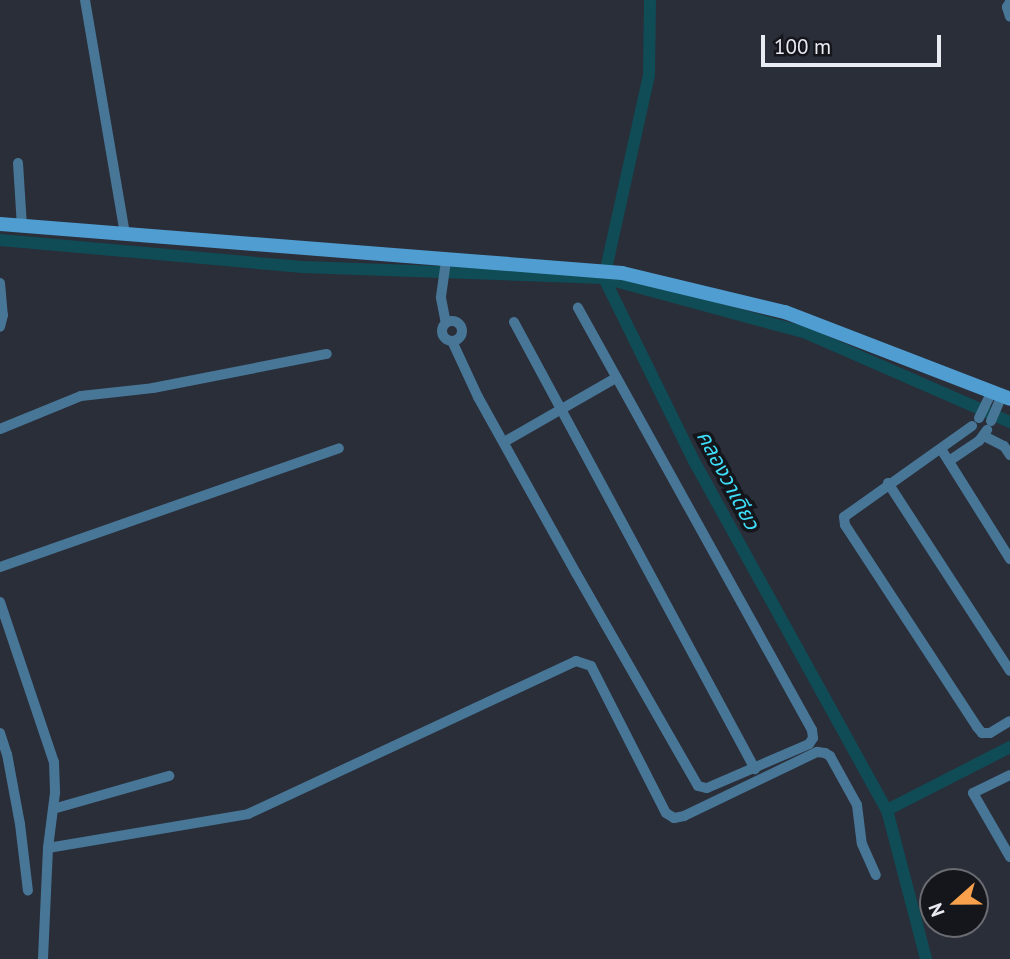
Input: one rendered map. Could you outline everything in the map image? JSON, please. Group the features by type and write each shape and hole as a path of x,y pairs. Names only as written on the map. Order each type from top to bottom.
{"street":[{"path":"85,0 125,233"},
{"path":"1010,2 1007,7 1010,17"},
{"path":"18,163 22,226"},
{"path":"0,224 622,273 785,313 998,398"},
{"path":"446,261 441,298 446,323 443,334 452,341 478,397 698,786 707,788 809,744 813,738 812,730 614,379 578,308"},
{"path":"0,283 3,315 0,327"},
{"path":"514,322 755,769"},
{"path":"446,323 458,323 462,327 458,339 452,341"},
{"path":"0,429 80,396 153,388 327,354"},
{"path":"504,442 614,379"},
{"path":"998,398 976,422 844,517 845,525 977,727 982,733 990,733 1010,721"},
{"path":"949,461 987,429 998,398"},
{"path":"987,429 1010,456"},
{"path":"0,567 339,447"},
{"path":"941,449 1010,559"},
{"path":"888,483 1010,671"},
{"path":"0,602 54,762 43,959"},
{"path":"48,848 248,814 576,661 591,666 666,813 674,818 684,816 817,752 825,753 830,756 857,805 860,837 876,875"},
{"path":"0,733 28,891"},
{"path":"1010,775 974,793 1010,857"},
{"path":"53,809 169,776"}],"waterway":[{"name":"คลองวาเดียว","path":"650,0 649,75 604,278 694,461 887,810 926,959"},
{"path":"0,240 303,267 604,278 806,333 1010,422"},
{"path":"887,810 1010,747"}]}
